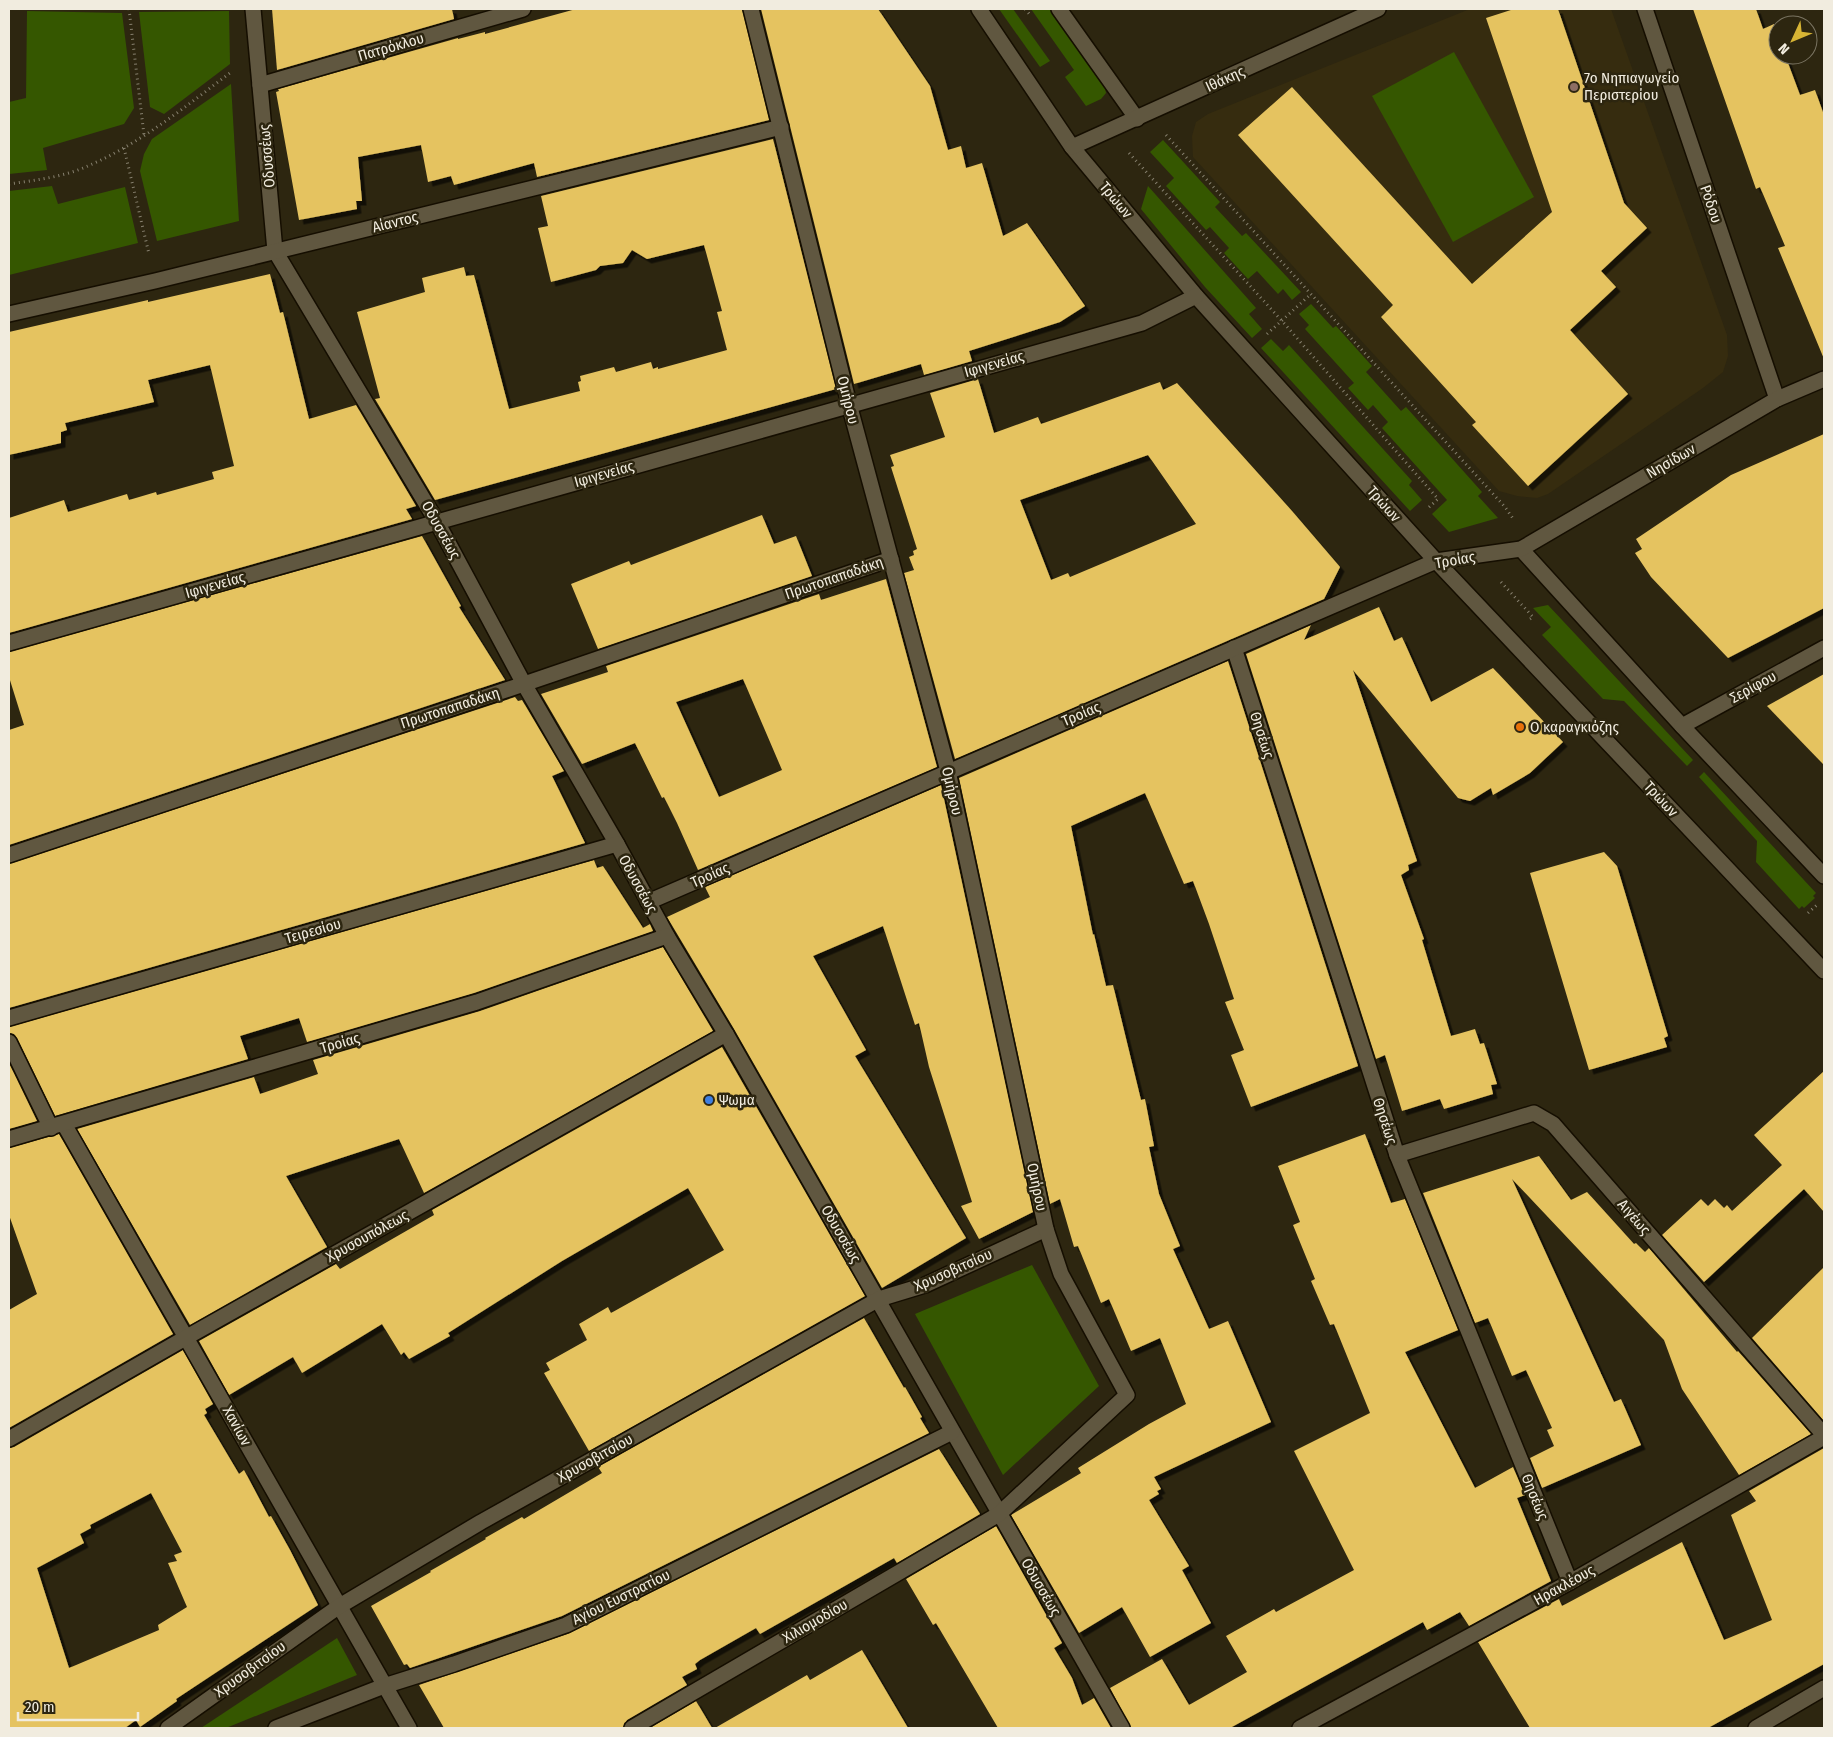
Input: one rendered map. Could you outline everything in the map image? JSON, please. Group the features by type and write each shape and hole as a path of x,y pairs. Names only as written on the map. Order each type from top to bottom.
{"street":[{"name":"Οδυσσέως","path":"252,9 275,251 437,522 524,684 617,844 667,936 726,1034 879,1299 998,1514 1122,1728"},
{"name":"Πατρόκλου","path":"260,85 522,9"},
{"name":"Ομήρου","path":"751,9 849,404 948,771 1046,1229 1061,1274 1127,1395 998,1514"},
{"name":"Τρώων","path":"979,9 1072,148 1196,296 1248,351 1436,561 1824,971"},
{"path":"1059,9 1143,116"},
{"name":"Ιθάκης","path":"1072,148 1378,9"},
{"name":"Ρόδου","path":"1645,9 1777,399"},
{"name":"Αίαντος","path":"9,314 781,127"},
{"name":"Ιφιγενείας","path":"9,643 849,404 1142,323 1196,296"},
{"name":"Νησίδων","path":"1521,549 1777,399 1824,379"},
{"path":"1521,549 1682,726 1824,876"},
{"name":"Τροίας","path":"648,902 1436,561 1521,549"},
{"name":"Πρωτοπαπαδάκη","path":"9,855 524,684 891,559"},
{"name":"Θησέως","path":"1234,648 1397,1156 1570,1582"},
{"name":"Σερίφου","path":"1682,726 1824,648"},
{"name":"Τειρεσίου","path":"9,1018 617,844"},
{"name":"Τροίας","path":"9,1139 477,1002 667,936"},
{"name":"Χρυσουπόλεως","path":"9,1439 726,1034"},
{"name":"Χανίων","path":"9,1042 187,1337 338,1607 409,1728"},
{"name":"Αιγέως","path":"1397,1156 1534,1113 1553,1124 1824,1436"},
{"name":"Χρυσοβιτσίου","path":"168,1728 338,1607 481,1522 879,1299 925,1285 1046,1229"},
{"name":"Αγίου Ευστρατίου","path":"276,1728 384,1686 566,1625 952,1432"},
{"name":"Ηρακλέους","path":"1300,1728 1570,1582 1824,1436"},
{"name":"Χιλιομοδίου","path":"632,1728 998,1514"},
{"path":"1756,1728 1824,1688"}],"path":[{"path":"130,9 144,135"},
{"path":"1025,9 1036,24"},
{"path":"9,184 46,179 89,166 124,148 256,55"},
{"path":"1143,116 1160,129 1505,507 1518,525 1521,549"},
{"path":"1101,135 1120,144 1282,321 1438,499 1406,528"},
{"path":"124,148 155,280"},
{"path":"1248,351 1311,294"}],"shaded area":[{"path":"1470,9 1611,9 1727,335 1728,356 1723,372 1703,388 1548,494 1537,498 1517,496 1499,491 1193,157 1192,136 1196,122 1208,114"}],"green space":[{"path":"999,9 1013,9 1050,61 1040,67"},
{"path":"1031,9 1050,9 1104,84 1106,93 1101,99 1086,106 1065,77 1074,70"},
{"path":"27,11 122,13 134,108 124,124 43,148 47,170 9,174 9,102 26,98"},
{"path":"229,11 230,64 164,114 150,107 139,12"},
{"path":"1454,52 1534,197 1453,242 1372,96"},
{"path":"231,84 239,221 157,241 140,171 144,154 152,139"},
{"path":"1163,140 1220,202 1215,207 1242,236 1246,233 1301,292 1292,300 1283,289 1278,294 1257,271 1248,279 1224,253 1229,248 1210,227 1206,230 1166,186 1174,178 1150,152"},
{"path":"52,186 58,204 125,187 138,243 9,275 9,191"},
{"path":"1148,186 1256,308 1249,314 1262,329 1252,338 1205,287 1141,209"},
{"path":"1311,304 1333,328 1336,326 1372,366 1366,372 1401,411 1406,407 1482,492 1478,496 1498,518 1449,532 1432,514 1447,500 1382,428 1388,422 1373,405 1368,410 1348,388 1354,383 1305,329 1309,325 1299,314"},
{"path":"1271,339 1283,351 1289,345 1412,481 1409,485 1422,500 1410,511 1261,348"},
{"path":"1548,605 1693,760 1687,766 1624,701 1603,699 1542,635 1551,627 1533,608"},
{"path":"1704,772 1816,893 1813,896 1815,898 1804,908 1802,906 1799,909 1756,862 1757,841 1699,777"},
{"path":"1032,1265 1099,1386 1003,1475 915,1314"},
{"path":"337,1638 357,1675 226,1728 201,1728"}],"building":[{"path":"272,9 452,9 454,19 277,70"},
{"path":"576,9 742,9 769,120 537,177 534,163 454,185 451,176 428,182 421,145 358,157 362,201 356,201 357,209 299,220 276,92 279,91 278,89 458,38 485,32 485,34"},
{"path":"761,9 878,9 930,86 948,150 961,146 966,168 982,163 1003,236 1027,223 1085,306 1060,322 969,351 972,361 924,375 921,364 854,384"},
{"path":"1514,9 1558,9 1624,203 1647,228 1601,271 1616,287 1570,330 1628,394 1528,486 1472,425 1476,422 1381,317 1393,305 1238,135 1292,87 1472,284 1552,212 1486,18"},
{"path":"1693,9 1756,9 1763,29 1768,27 1768,65 1789,65 1800,95 1815,90 1824,115 1824,359 1778,248 1785,246 1760,187 1756,189"},
{"path":"773,139 836,389 435,500 375,399 380,398 357,312 425,292 422,278 464,267 466,276 474,275 509,409 580,391 578,382 581,381 580,376 614,367 616,372 651,362 653,369 658,367 658,369 727,350 717,312 722,311 704,245 647,259 632,250 623,263 600,266 596,270 551,282 538,228 548,226 541,196"},
{"path":"270,274 280,313 283,312 309,419 356,405 416,506 406,509 412,519 9,633 9,518 64,500 68,512 127,494 129,500 156,492 157,495 214,479 212,472 234,466 210,365 148,380 154,402 65,423 67,430 61,432 61,443 9,455 9,332"},
{"path":"978,379 994,433 1038,417 1041,424 1160,382 1163,390 1177,383 1340,567 1324,599 955,759 904,573 914,570 909,557 914,555 913,551 917,549 891,467 894,466 890,455 945,437 930,393","holes":["1148,455 1196,524 1070,577 1068,573 1051,580 1020,500"]},
{"path":"1824,434 1824,608 1728,658 1651,577 1635,553 1642,549 1636,539 1731,475"},
{"path":"762,515 774,544 796,536 812,576 598,649 571,584 629,561 631,565"},
{"path":"422,536 461,606 459,607 505,680 9,845 9,730 24,725 9,677 9,652"},
{"path":"886,579 937,767 698,870 677,823 664,797 662,798 635,743 582,764 541,694 608,672 606,666 819,594 821,600","holes":["743,679 782,770 719,797 676,702"]},
{"path":"1379,607 1394,641 1402,637 1431,702 1493,668 1563,742 1530,773 1493,795 1491,788 1470,801 1458,798 1353,670 1417,861 1408,865 1409,870 1401,875 1424,939 1422,940 1451,1036 1475,1029 1480,1044 1484,1043 1497,1084 1491,1085 1493,1094 1444,1109 1440,1099 1402,1111 1385,1055 1376,1059 1246,654 1311,625 1304,640"},
{"path":"1228,661 1358,1066 1251,1107 1231,1055 1244,1050 1225,1002 1234,999 1209,924 1193,881 1184,884 1145,793 1071,826 1093,935 1106,986 1113,985 1141,1100 1145,1099 1154,1146 1149,1147 1159,1194 1180,1246 1173,1249 1209,1329 1228,1321 1271,1422 1154,1477 1161,1489 1157,1491 1159,1494 1149,1500 1189,1566 1182,1570 1211,1623 1150,1657 1122,1607 1079,1633 1011,1515 1081,1473 1078,1468 1149,1424 1186,1404 1160,1338 1131,1351 1109,1299 1101,1303 1078,1246 1074,1247 1060,1199 1050,1204 959,778"},
{"path":"1824,674 1824,765 1767,706"},
{"path":"515,697 518,701 522,700 564,771 552,776 585,843 9,1008 9,864"},
{"path":"941,785 1033,1212 979,1239 961,1206 972,1202 929,1067 919,1023 915,1025 883,926 813,956 866,1050 855,1056 966,1238 882,1288 734,1029 667,917 710,897 705,887"},
{"path":"1604,852 1617,866 1668,1036 1664,1038 1667,1047 1589,1070 1530,873"},
{"path":"594,860 597,868 603,866 643,928 650,924 653,931 474,993 307,1042 299,1018 240,1036 248,1059 55,1116 17,1038 14,1034 9,1033 9,1027"},
{"path":"663,947 713,1031 424,1193 399,1139 286,1176 327,1247 190,1325 77,1129 254,1077 260,1094 318,1074 313,1060 480,1011"},
{"path":"722,1047 865,1296 589,1451 544,1373 550,1370 546,1363 587,1340 579,1324 608,1307 611,1313 724,1250 688,1188 562,1261 448,1333 450,1336 409,1359 404,1352 401,1355 382,1324 302,1373 293,1357 229,1395 199,1341 336,1264 340,1269 434,1215 432,1210"},
{"path":"9,1063 37,1121 9,1129"},
{"path":"1824,1071 1824,1212 1804,1189 1704,1282 1662,1235 1701,1199 1708,1206 1715,1199 1724,1208 1727,1205 1732,1211 1782,1165 1754,1135"},
{"path":"59,1134 173,1334 9,1428 9,1310 37,1294 9,1215 9,1148"},
{"path":"1365,1134 1391,1203 1405,1199 1458,1330 1405,1352 1475,1488 1513,1467 1525,1495 1517,1498 1551,1581 1469,1626 1460,1612 1427,1630 1423,1622 1230,1728 1131,1728 1110,1688 1162,1659 1189,1705 1247,1672 1226,1636 1274,1609 1276,1612 1354,1570 1294,1451 1370,1413 1334,1324 1330,1325 1311,1281 1315,1279 1293,1225 1300,1222 1278,1166"},
{"path":"1539,1156 1571,1200 1587,1192 1634,1244 1636,1243 1645,1252 1649,1248 1737,1352 1811,1434 1739,1475 1682,1389 1664,1340 1512,1179 1614,1402 1621,1399 1641,1445 1542,1488 1530,1458 1554,1446 1547,1430 1552,1428 1526,1370 1512,1376 1488,1318 1475,1323 1423,1193"},
{"path":"1824,1267 1824,1421 1752,1338"},
{"path":"864,1318 922,1417 920,1418 929,1433 562,1616 410,1668 407,1664 404,1665 371,1606 431,1572 485,1538 522,1517 524,1519 602,1473 598,1467"},
{"path":"183,1350 213,1404 205,1409 207,1413 204,1415 239,1474 244,1470 269,1517 271,1516 290,1550 318,1605 176,1699 177,1701 140,1727 136,1720 125,1728 9,1728 9,1448 14,1447","holes":["151,1493 182,1552 174,1555 177,1561 168,1563 187,1607 158,1625 159,1630 69,1668 37,1568 84,1543 80,1534 91,1528 90,1525"]},
{"path":"1824,1448 1824,1664 1708,1728 1530,1728 1478,1642 1559,1599 1562,1606 1682,1542 1724,1640 1772,1620 1731,1515 1756,1501 1749,1491"},
{"path":"939,1449 980,1514 897,1563 894,1558 760,1634 756,1628 700,1660 695,1664 697,1669 682,1677 687,1685 627,1720 623,1728 444,1728 419,1685 570,1633"},
{"path":"996,1526 1062,1643 1054,1648 1072,1678 1082,1705 1094,1698 1111,1728 998,1728 936,1623 933,1625 906,1579"},
{"path":"862,1650 908,1728 715,1728 807,1675 810,1680"},
{"path":"696,1701 712,1728 650,1728"}],"place":[{"name":"7ο Νηπιαγωγείο Περιστερίου","path":"1574,87"},
{"name":"Ο καραγκιόζης","path":"1520,727"},
{"name":"Ψωμα","path":"709,1100"}]}
